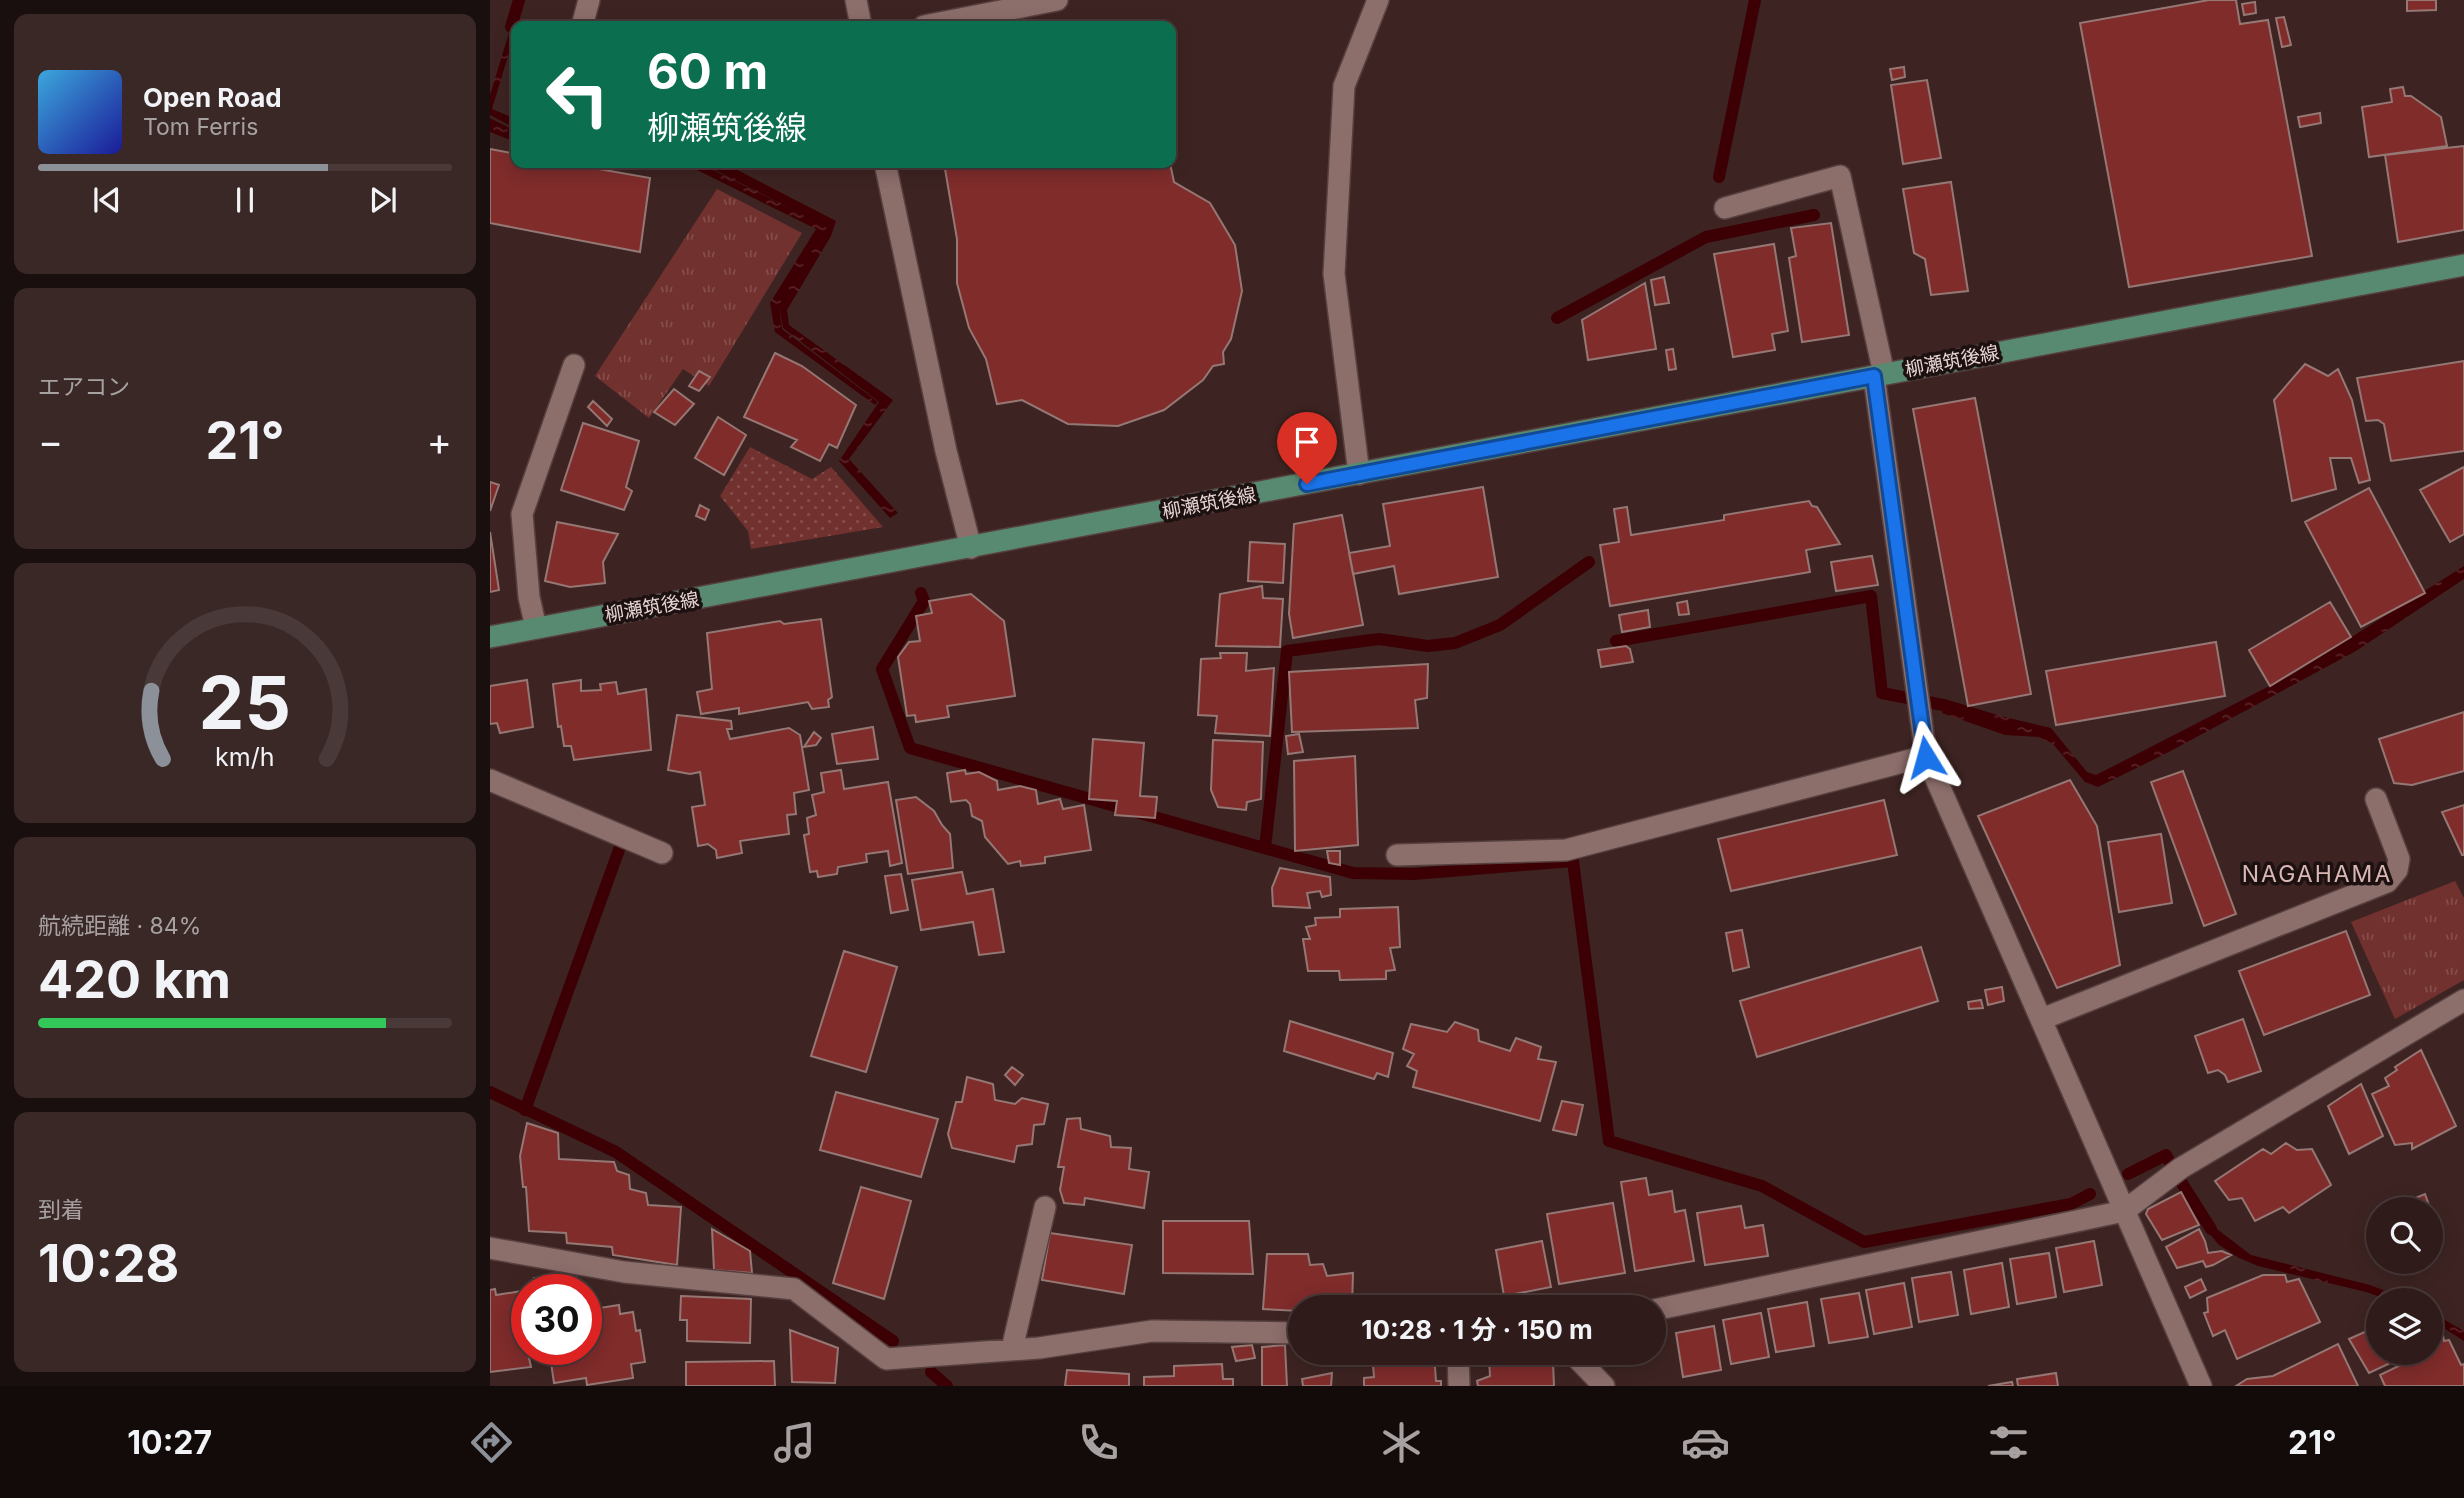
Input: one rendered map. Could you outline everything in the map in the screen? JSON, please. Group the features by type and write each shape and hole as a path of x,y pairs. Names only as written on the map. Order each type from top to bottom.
{"main road":[{"name":"柳瀬筑後線","path":"490,637 2464,265"}],"street":[{"path":"583,21 589,0"},
{"path":"856,0 860,21"},
{"path":"949,21 1056,0"},
{"path":"1359,474 1334,274 1344,86 1378,0"},
{"path":"886,168 946,451 971,548"},
{"path":"1725,208 1840,176 1879,375 1926,757 2201,1386"},
{"path":"536,628 529,597 522,514 574,365"},
{"path":"1397,855 1566,850 1926,757"},
{"path":"490,780 662,853"},
{"path":"2042,1019 2388,882 2398,870 2399,859 2376,799"},
{"path":"1666,1307 2124,1211 2181,1168 2464,1000"},
{"path":"1012,1349 1045,1207"},
{"path":"490,1248 624,1272 794,1289 886,1359 1039,1348 1153,1331 1288,1333"},
{"path":"1458,1365 1459,1386"},
{"path":"1584,1365 1604,1386"}],"green space":[{"path":"717,189 802,233 709,386 683,369 649,418 595,376"},
{"path":"750,447 812,479 831,467 883,527 751,549 748,531 720,496"},
{"path":"2455,881 2464,898 2464,980 2395,1019 2351,922"}],"water":[{"path":"519,0 525,0 519,21 513,21"},
{"path":"511,26 511,46 492,109 511,117 511,126 490,115 490,95"},
{"path":"490,118 511,128 511,140 490,132"},
{"path":"693,168 709,168 803,215 711,168 734,168 836,221 831,236 787,310 789,325 893,400 849,459 898,513 890,518 839,461 879,402 783,328 779,306 782,329 878,402 875,405 775,332 770,303 816,229"},
{"path":"2464,566 2464,579 2356,651 2098,787 2085,782 2053,744 2039,737 2005,735 1942,713 1945,699 2051,728 2087,772 2096,775 2293,674"},
{"path":"2205,1216 2217,1229 2251,1255 2378,1288 2366,1288 2366,1292 2258,1266 2237,1257 2218,1244 2200,1222"},
{"path":"2443,1319 2464,1331 2464,1341 2443,1328"}],"building":[{"path":"2209,0 2236,0 2240,24 2268,20 2312,256 2129,287 2080,23"},
{"path":"2407,0 2436,0 2436,10 2407,11"},
{"path":"2255,2 2256,13 2244,15 2242,4"},
{"path":"2284,17 2291,45 2282,47 2276,18"},
{"path":"1904,67 1905,77 1892,80 1890,69"},
{"path":"1927,80 1941,158 1903,164 1891,85"},
{"path":"2403,87 2405,96 2411,96 2441,117 2447,146 2369,157 2362,107 2392,102 2390,89"},
{"path":"2320,113 2321,123 2300,127 2298,117"},
{"path":"2464,146 2464,230 2398,242 2385,155"},
{"path":"490,149 511,153 511,168 593,168 650,178 640,252 490,223"},
{"path":"945,168 1171,168 1174,182 1210,203 1235,245 1242,291 1231,339 1223,352 1224,364 1213,366 1203,380 1164,410 1118,426 1068,424 1022,400 997,404 986,359 969,328 957,283 957,239"},
{"path":"1951,182 1968,291 1931,295 1925,259 1914,253 1903,189"},
{"path":"1831,223 1849,335 1802,342 1789,258 1796,256 1791,228"},
{"path":"1774,244 1788,331 1772,334 1775,350 1733,357 1714,254"},
{"path":"1664,277 1669,303 1655,305 1651,280"},
{"path":"1645,283 1656,349 1588,360 1582,320"},
{"path":"1673,349 1676,369 1669,370 1666,350"},
{"path":"775,353 802,366 856,405 837,448 829,444 820,461 791,447 797,440 744,417"},
{"path":"2464,361 2464,451 2391,461 2384,424 2378,420 2366,421 2357,378"},
{"path":"2305,364 2328,376 2338,369 2352,400 2370,480 2359,483 2351,458 2330,458 2336,489 2292,501 2274,400"},
{"path":"699,371 710,377 699,391 689,386"},
{"path":"674,389 694,404 675,425 654,412"},
{"path":"1975,398 2031,694 1968,706 1913,409"},
{"path":"593,401 612,419 607,426 588,407"},
{"path":"718,417 746,435 724,475 695,458"},
{"path":"583,423 639,441 626,487 632,491 624,510 561,490"},
{"path":"2464,467 2464,534 2450,542 2420,490"},
{"path":"490,482 499,485 490,511"},
{"path":"1483,487 1498,577 1399,594 1394,566 1353,574 1349,553 1390,546 1383,504"},
{"path":"2369,488 2425,593 2361,627 2305,522"},
{"path":"1809,501 1812,506 1817,507 1840,544 1806,550 1810,572 1610,606 1600,545 1619,542 1614,509 1627,507 1631,535 1724,520 1724,515"},
{"path":"700,505 709,510 705,520 696,516"},
{"path":"1342,515 1363,625 1293,638 1289,614 1294,524"},
{"path":"557,522 618,534 603,562 605,583 570,587 545,581"},
{"path":"490,532 499,590 490,592"},
{"path":"1250,542 1285,544 1283,583 1248,581"},
{"path":"1872,556 1878,585 1836,591 1831,562"},
{"path":"1262,586 1263,598 1283,599 1280,647 1216,646 1220,594"},
{"path":"971,594 1004,621 1015,696 947,706 949,717 916,722 915,715 907,716 898,657 909,642 920,641 916,616 932,613 929,601"},
{"path":"1687,601 1689,614 1679,615 1677,603"},
{"path":"2330,602 2351,637 2270,686 2249,650"},
{"path":"1648,610 1650,627 1622,632 1619,615"},
{"path":"821,619 832,697 828,700 829,707 812,709 808,702 739,714 739,708 701,714 697,692 712,689 707,633 780,621 784,624"},
{"path":"2216,642 2225,696 2056,725 2046,671"},
{"path":"1626,646 1630,649 1633,662 1601,667 1598,650"},
{"path":"1220,653 1247,653 1246,671 1274,668 1270,736 1215,733 1217,716 1198,715 1201,659 1221,658"},
{"path":"1428,664 1427,698 1415,700 1418,728 1292,732 1289,672"},
{"path":"527,680 533,727 500,733 497,723 490,724 490,686"},
{"path":"581,680 581,691 601,690 600,684 616,682 618,694 646,689 651,750 574,760 571,746 564,746 561,726 558,727 553,684"},
{"path":"2464,712 2464,771 2412,785 2394,783 2379,739"},
{"path":"677,715 731,721 732,729 727,729 730,739 789,728 800,735 809,790 794,793 796,814 787,815 789,834 740,841 742,853 717,858 716,850 708,844 698,846 692,807 705,805 700,772 690,774 668,770"},
{"path":"873,727 878,759 837,764 832,734"},
{"path":"814,732 821,738 816,745 804,747"},
{"path":"1299,734 1303,752 1288,754 1286,736"},
{"path":"1093,739 1144,743 1140,796 1157,797 1155,818 1115,815 1117,801 1089,799"},
{"path":"1213,740 1263,742 1261,799 1247,802 1246,810 1218,807 1211,790"},
{"path":"1355,756 1358,845 1295,851 1294,761"},
{"path":"841,770 844,789 888,782 902,863 890,866 888,851 866,854 867,862 838,867 837,874 818,877 817,871 810,872 804,835 809,834 807,818 816,815 812,795 824,792 821,773"},
{"path":"965,770 966,774 979,772 997,781 998,790 1020,786 1036,790 1038,804 1060,799 1063,809 1084,805 1091,850 1045,857 1045,863 1021,866 1020,861 1008,864 985,837 982,821 972,816 970,804 966,800 951,802 947,773"},
{"path":"2183,771 2236,914 2204,926 2151,782"},
{"path":"2070,780 2097,826 2120,965 2057,988 1978,816"},
{"path":"916,797 934,811 950,834 953,868 908,874 896,800"},
{"path":"1884,800 1897,855 1731,891 1718,839"},
{"path":"2464,805 2464,855 2462,855 2442,812"},
{"path":"2161,834 2172,903 2119,912 2108,842"},
{"path":"1327,851 1340,851 1340,865 1329,863"},
{"path":"1280,868 1330,877 1331,895 1322,897 1320,891 1307,893 1310,908 1273,906 1272,888"},
{"path":"962,872 967,894 993,889 1004,952 979,955 973,922 921,930 912,880"},
{"path":"901,874 908,910 891,913 885,876"},
{"path":"1398,907 1400,947 1390,948 1395,970 1386,971 1386,979 1340,980 1339,971 1308,971 1303,939 1310,939 1306,927 1316,925 1315,918 1340,917 1340,909"},
{"path":"1742,930 1749,967 1733,971 1726,933"},
{"path":"2346,931 2370,995 2264,1035 2239,971"},
{"path":"1921,947 1938,1001 1757,1057 1740,1001"},
{"path":"844,951 897,967 866,1072 811,1056"},
{"path":"2002,987 2004,1001 1988,1005 1985,990"},
{"path":"1981,1000 1983,1008 1969,1009 1968,1002"},
{"path":"2243,1019 2261,1071 2228,1082 2225,1075 2218,1070 2208,1073 2195,1036"},
{"path":"1290,1021 1393,1053 1388,1077 1377,1073 1374,1079 1284,1051"},
{"path":"1455,1022 1478,1030 1479,1041 1510,1051 1516,1038 1541,1047 1538,1059 1556,1062 1540,1121 1413,1087 1417,1071 1407,1066 1414,1054 1403,1049 1411,1024 1447,1032"},
{"path":"2421,1050 2456,1126 2412,1149 2412,1143 2395,1145 2372,1094 2389,1086 2385,1078 2397,1070 2395,1067"},
{"path":"1012,1067 1023,1075 1015,1085 1005,1075"},
{"path":"967,1077 993,1084 995,1100 1015,1104 1022,1098 1048,1104 1044,1124 1034,1125 1032,1144 1017,1146 1014,1162 952,1148 948,1134 956,1102 962,1102"},
{"path":"2361,1084 2383,1136 2349,1154 2328,1106"},
{"path":"836,1092 938,1119 921,1177 820,1150"},
{"path":"1562,1101 1583,1105 1576,1135 1553,1130"},
{"path":"1080,1118 1081,1129 1110,1136 1111,1147 1131,1148 1129,1169 1149,1172 1144,1208 1085,1198 1084,1205 1064,1203 1060,1190 1064,1167 1058,1167 1067,1119"},
{"path":"527,1123 558,1133 559,1159 614,1162 617,1171 629,1175 630,1189 646,1193 648,1205 681,1207 677,1265 613,1255 612,1247 567,1243 566,1233 529,1231 526,1187 523,1187 520,1156"},
{"path":"2286,1143 2297,1150 2312,1149 2331,1185 2289,1213 2283,1207 2255,1221 2242,1198 2229,1200 2215,1181 2263,1149 2271,1154"},
{"path":"1646,1178 1649,1195 1672,1191 1675,1212 1685,1210 1694,1261 1635,1271 1621,1182"},
{"path":"861,1187 911,1201 884,1299 833,1283"},
{"path":"2181,1192 2199,1225 2162,1240 2146,1214 2148,1209"},
{"path":"1613,1203 1625,1273 1559,1284 1547,1214"},
{"path":"1741,1206 1745,1228 1763,1225 1768,1256 1705,1265 1697,1213"},
{"path":"1163,1221 1249,1221 1253,1274 1163,1273"},
{"path":"712,1229 750,1251 752,1273 714,1270"},
{"path":"2199,1229 2208,1253 2222,1251 2231,1255 2206,1267 2203,1261 2177,1268 2166,1247"},
{"path":"1050,1233 1132,1245 1124,1294 1042,1280"},
{"path":"1542,1241 1551,1287 1504,1295 1496,1250"},
{"path":"2094,1241 2102,1285 2064,1292 2056,1248"},
{"path":"2049,1253 2056,1297 2017,1304 2010,1259"},
{"path":"1267,1254 1308,1254 1310,1265 1323,1264 1327,1276 1353,1273 1352,1295 1288,1295 1288,1310 1263,1309"},
{"path":"2002,1263 2009,1307 1971,1314 1964,1270"},
{"path":"1951,1272 1958,1315 1919,1322 1912,1278"},
{"path":"2263,1275 2285,1275 2287,1282 2299,1279 2320,1322 2237,1359 2225,1330 2213,1336 2204,1313 2208,1312 2207,1298"},
{"path":"2201,1279 2206,1290 2190,1298 2185,1287"},
{"path":"1904,1283 1912,1327 1874,1334 1866,1290"},
{"path":"495,1289 496,1295 511,1293 511,1365 531,1367 490,1372 490,1290"},
{"path":"1859,1293 1868,1337 1829,1343 1821,1299"},
{"path":"681,1296 751,1299 750,1343 687,1341 687,1320 680,1320"},
{"path":"1807,1302 1814,1346 1776,1352 1768,1309"},
{"path":"619,1305 620,1314 633,1312 636,1331 640,1330 645,1362 631,1364 633,1378 587,1385 586,1378 554,1383 551,1365 602,1365 602,1308"},
{"path":"1761,1313 1769,1357 1731,1364 1723,1320"},
{"path":"1714,1326 1721,1370 1683,1377 1676,1333"},
{"path":"790,1330 838,1348 835,1383 792,1382"},
{"path":"2366,1331 2366,1365 2386,1365 2369,1373 2349,1339"},
{"path":"2443,1336 2444,1341 2449,1340 2461,1365 2464,1364 2464,1386 2385,1386 2380,1375 2401,1365 2443,1365"},
{"path":"2338,1344 2358,1386 2236,1386 2247,1379 2273,1376"},
{"path":"1252,1345 1255,1358 1236,1361 1232,1347"},
{"path":"1285,1345 1287,1386 1262,1386 1262,1347"},
{"path":"774,1361 775,1386 686,1386 686,1362"},
{"path":"1222,1364 1223,1379 1233,1379 1233,1386 1144,1386 1144,1377 1174,1376 1174,1366"},
{"path":"1373,1365 1435,1365 1436,1381 1441,1381 1441,1386 1364,1386 1364,1378 1374,1377"},
{"path":"1489,1365 1553,1365 1554,1386 1478,1386 1477,1381 1490,1376"},
{"path":"1067,1370 1129,1374 1129,1386 1065,1386"},
{"path":"1332,1373 1331,1386 1303,1386 1302,1379"},
{"path":"2056,1373 2058,1386 2018,1386 2017,1379"},
{"path":"2012,1382 2013,1386 1988,1386"}],"waterway":[{"path":"513,21 519,0"},
{"path":"1719,177 1755,0"},
{"path":"1557,318 1706,237 1814,215"},
{"path":"1265,848 1287,651 1379,639 1428,646 1455,643 1500,625 1589,562"},
{"path":"921,593 924,601 882,669 910,748 1353,873 1414,874 1573,861 1609,1141 1762,1186 1864,1242 2071,1204 2090,1194"},
{"path":"1616,641 1871,596 1882,693 1943,705 1959,711"},
{"path":"525,1110 620,847"},
{"path":"490,1092 616,1152 893,1341"},
{"path":"2128,1174 2166,1155 2169,1161"},
{"path":"2178,1177 2211,1229"},
{"path":"931,1372 947,1386"}],"district":[{"name":"NAGAHAMA","path":"2317,874"}],"route":[{"path":"1307,484 1874,376 1926,757"}]}
